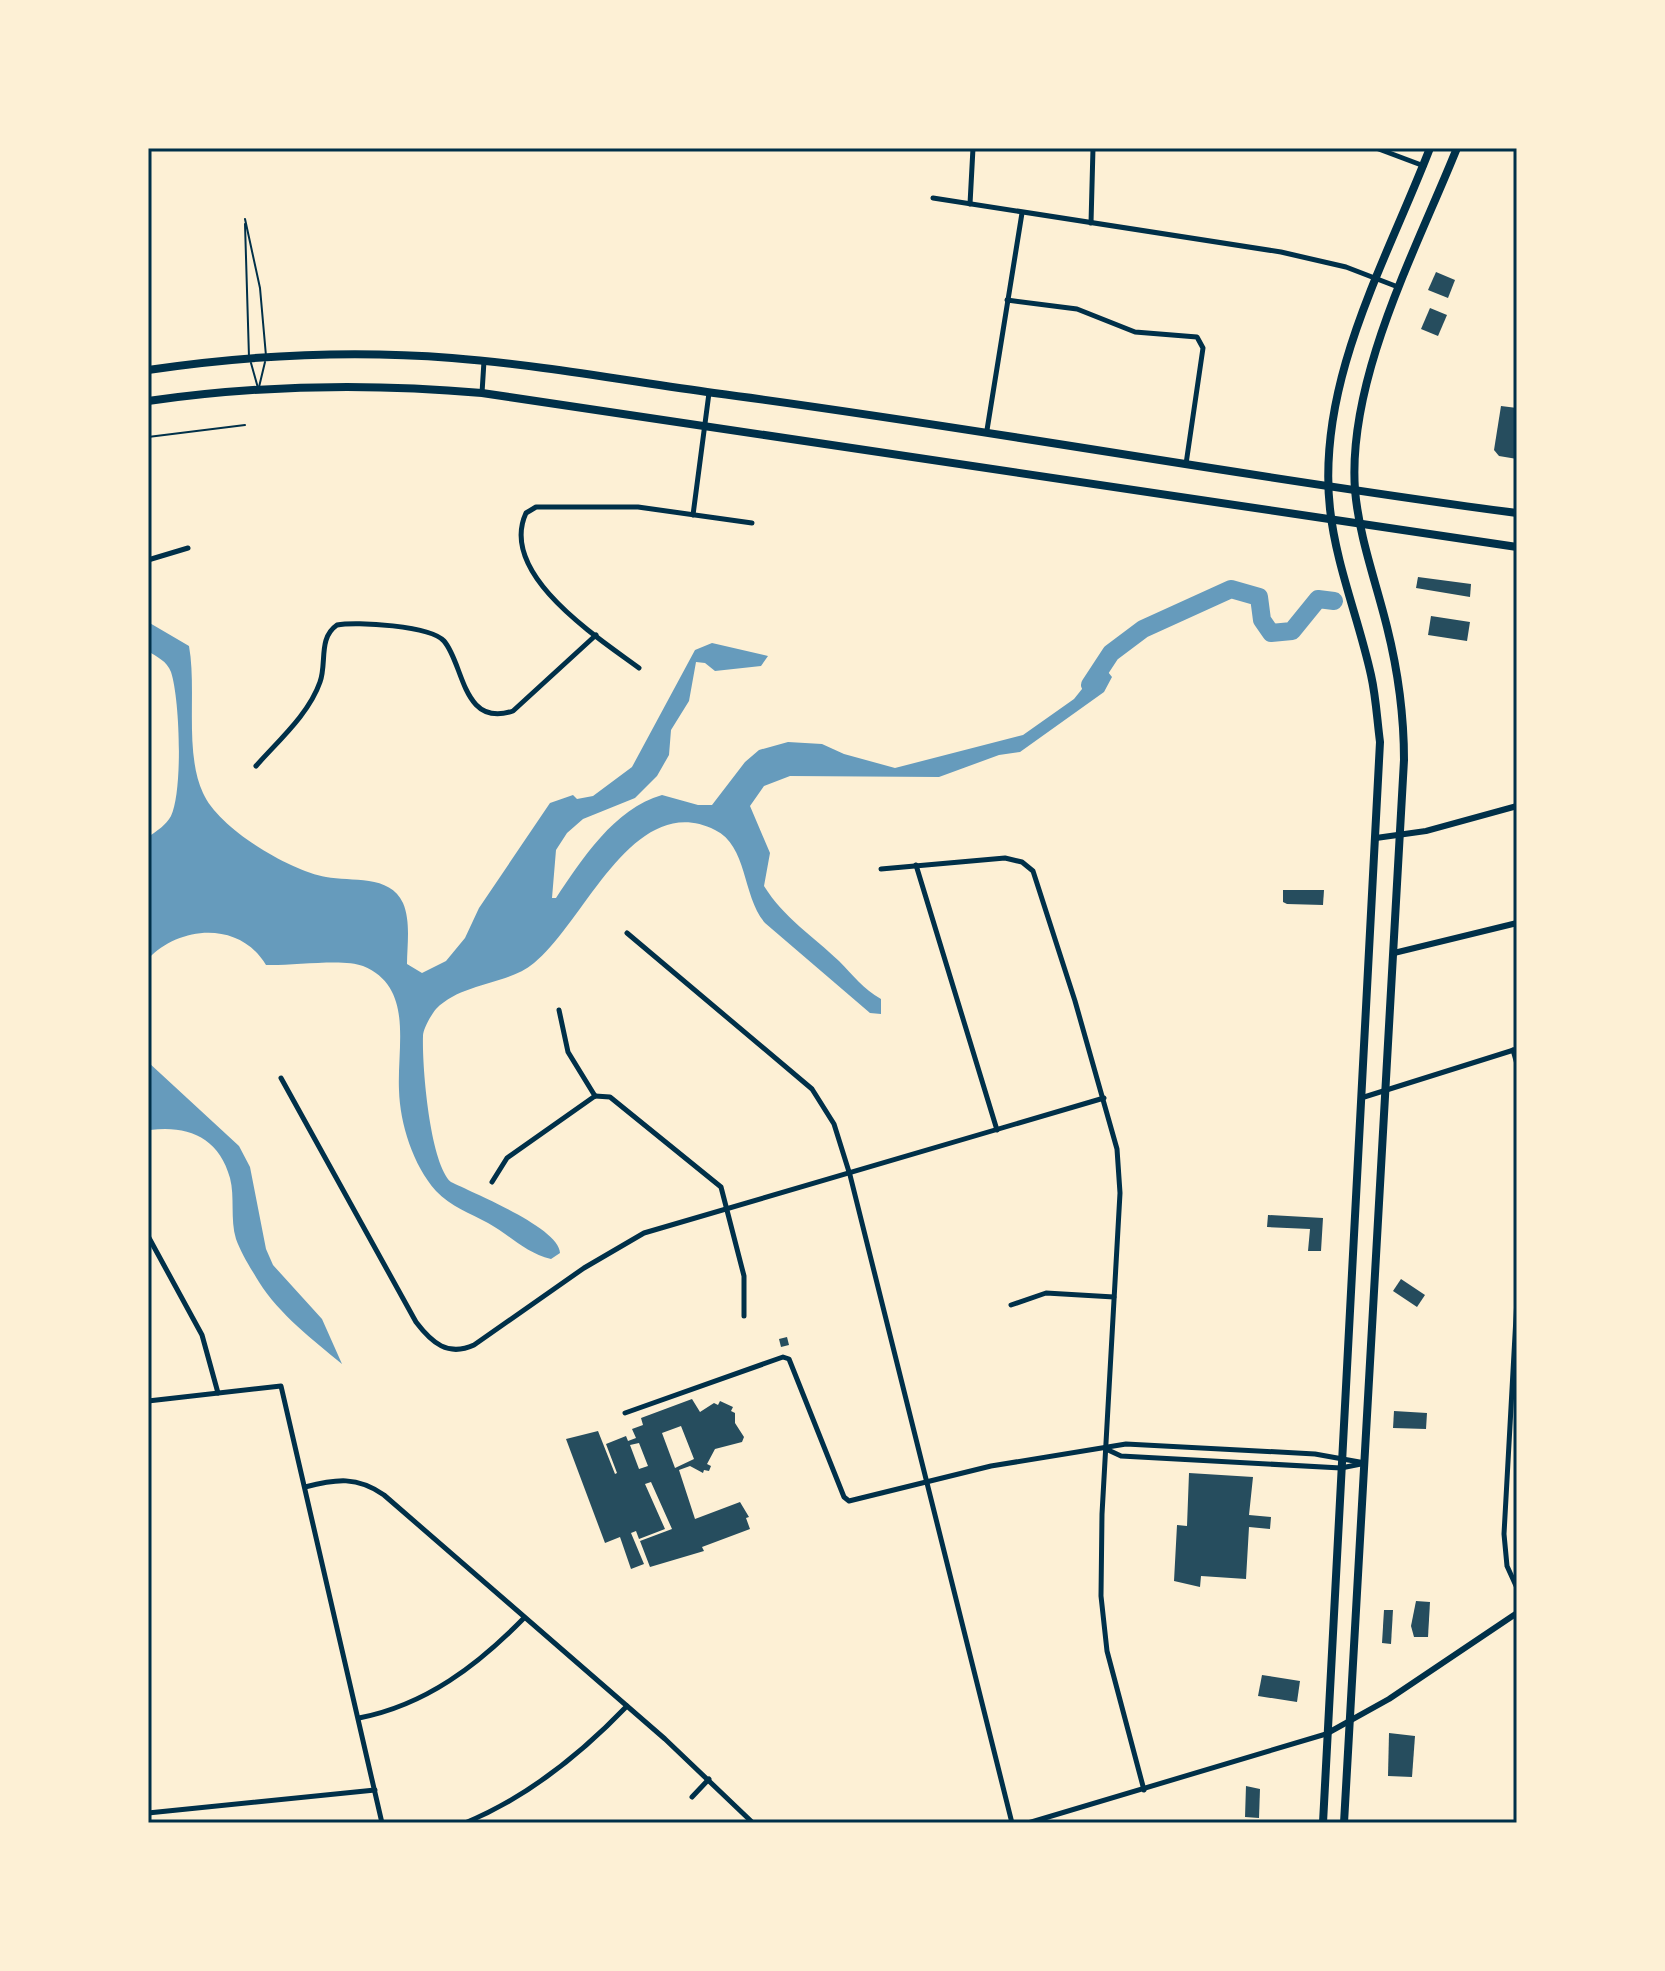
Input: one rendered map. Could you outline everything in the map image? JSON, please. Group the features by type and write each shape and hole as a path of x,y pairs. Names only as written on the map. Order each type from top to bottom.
{"main road":[{"path":"1323,1823 1380,742 1376,705 1332,521 1329,488 1333,420 1340,382 1430,148"},
{"path":"1344,1823 1404,760 1402,698 1355,492 1356,440 1376,351 1457,148"},
{"path":"148,370 266,356 360,354 484,361 987,430 1329,488 1517,513"},
{"path":"148,401 259,389 381,386 482,393 1517,547"}],"street":[{"path":"970,204 973,148"},
{"path":"1091,223 1093,148"},
{"path":"1376,148 1424,166"},
{"path":"933,198 1292,254 1378,278 1401,289"},
{"path":"987,430 1022,213"},
{"path":"1007,300 1077,309 1135,332 1197,337 1203,348 1186,464"},
{"path":"482,393 484,361"},
{"path":"693,515 709,392"},
{"path":"639,668 596,635 533,576 520,544 526,513 536,507 638,507 752,523"},
{"path":"148,560 188,548"},
{"path":"256,766 314,698 323,675 325,639 337,625 419,629 436,634 450,650 458,678 470,695 489,712 513,711 596,635"},
{"path":"1376,838 1517,806"},
{"path":"881,869 1005,858 1022,862 1033,871 1104,1098 1119,1173 1100,1565 1102,1625 1144,1790"},
{"path":"916,865 997,1130"},
{"path":"1394,953 1517,923"},
{"path":"627,933 812,1089 834,1124 850,1175 1012,1823"},
{"path":"559,1010 568,1052 595,1096"},
{"path":"1360,1098 1515,1050 1517,1064"},
{"path":"281,1078 425,1334 436,1345 457,1351 474,1345 621,1244 667,1224 850,1175 1104,1098"},
{"path":"492,1182 507,1158 595,1096 610,1097 716,1181 727,1207 744,1276 744,1316"},
{"path":"148,1236 175,1279 202,1335 218,1393"},
{"path":"1011,1305 1046,1293 1114,1297"},
{"path":"1517,1299 1504,1534 1507,1566 1517,1588"},
{"path":"625,1413 783,1357 792,1361 846,1500 1053,1454 1126,1444 1342,1456 1365,1463"},
{"path":"148,1401 281,1386 382,1823"},
{"path":"1105,1448 1121,1456 1341,1468 1365,1463"},
{"path":"305,1487 334,1480 369,1485 627,1706 753,1823"},
{"path":"1028,1823 1144,1790 1348,1725 1517,1613"},
{"path":"359,1718 414,1700 454,1680 524,1618"},
{"path":"465,1823 510,1802 558,1769 627,1706"},
{"path":"692,1797 709,1779"},
{"path":"148,1813 375,1790"}],"lane":[{"path":"245,219 260,288 266,356 259,389 249,357 245,219"},
{"path":"148,437 245,425"}],"water":[{"path":"148,622 189,646 194,759 197,777 211,807 239,834 293,866 326,877 369,881 389,887 397,894 405,910 408,926 407,964 422,973 446,961 465,938 479,908 550,803 573,795 577,799 593,796 632,767 695,650 712,643 768,656 761,666 715,671 705,663 696,662 689,701 671,730 669,755 657,776 635,798 583,819 567,833 556,850 552,898 556,898 601,837 629,812 662,795 698,805 712,805 745,762 759,750 788,742 822,744 844,754 895,768 1023,735 1074,699 1098,669 1104,667 1112,677 1104,692 1020,752 999,755 939,777 790,776 764,786 750,806 770,853 764,886 790,917 881,999 881,1014 870,1013 765,923 752,899 734,847 726,837 715,830 686,822 659,828 635,844 612,866 553,944 534,963 511,976 459,994 436,1009 424,1030 423,1050 429,1114 444,1172 451,1182 514,1212 546,1233 556,1243 560,1253 551,1259 533,1253 448,1201 428,1181 405,1130 400,1103 399,1019 390,988 379,976 354,964 266,965 255,951 241,941 209,933 176,939 148,959 148,837 171,816 177,787 179,745 171,672 164,662 148,651"},
{"path":"148,1062 239,1146 250,1167 266,1249 273,1265 322,1319 342,1364 286,1316 267,1294 250,1266 236,1239 230,1178 218,1152 210,1143 189,1132 150,1130"}],"building":[{"path":"1436,272 1455,280 1448,298 1428,290"},
{"path":"1430,308 1447,315 1438,336 1421,329"},
{"path":"1501,406 1517,408 1517,459 1499,456 1494,450"},
{"path":"1418,577 1471,584 1470,597 1416,588"},
{"path":"1431,616 1470,622 1467,641 1428,635"},
{"path":"1283,890 1324,890 1323,905 1287,904 1283,902"},
{"path":"1268,1215 1323,1218 1321,1251 1308,1251 1310,1229 1267,1227"},
{"path":"1401,1279 1425,1295 1417,1307 1393,1291"},
{"path":"787,1337 789,1345 781,1347 779,1339"},
{"path":"692,1399 700,1412 714,1403 718,1405 720,1401 733,1407 731,1411 735,1413 735,1423 744,1437 742,1442 715,1449 707,1464 711,1466 709,1471 704,1470 703,1473 690,1466 679,1470 695,1519 740,1502 749,1517 746,1518 750,1529 702,1547 704,1551 650,1567 640,1541 672,1529 651,1482 645,1484 665,1529 639,1539 636,1531 631,1533 644,1564 631,1569 620,1537 605,1543 566,1439 598,1431 615,1474 606,1444 626,1436 628,1441 636,1438 632,1429 643,1425 641,1418","holes":["681,1426 694,1459 675,1468 662,1433","639,1443 648,1466 639,1469 630,1445"]},
{"path":"1394,1411 1427,1413 1426,1429 1393,1428"},
{"path":"1189,1473 1253,1477 1249,1515 1271,1517 1270,1529 1249,1527 1246,1579 1201,1576 1200,1587 1174,1581 1177,1525 1187,1526"},
{"path":"1416,1601 1430,1602 1428,1637 1414,1637 1411,1626"},
{"path":"1384,1610 1393,1610 1391,1644 1382,1643"},
{"path":"1262,1675 1300,1681 1297,1702 1258,1696"},
{"path":"1389,1733 1415,1736 1412,1777 1388,1776"},
{"path":"1246,1786 1260,1789 1259,1818 1245,1817"}],"waterway":[{"path":"1090,685 1111,653 1143,629 1231,589 1259,597 1262,620 1271,633 1292,631 1318,599 1334,601"}]}
